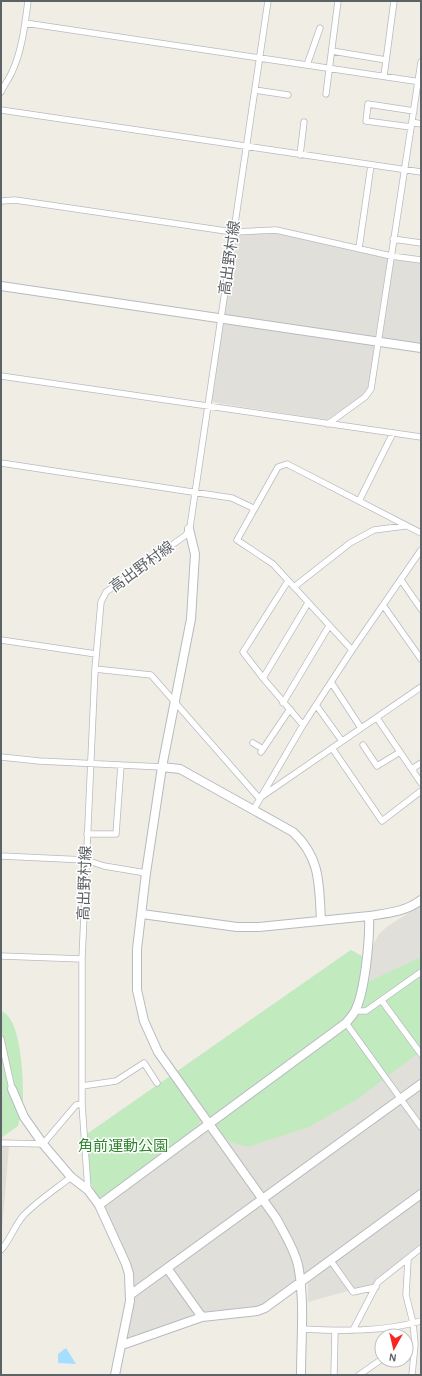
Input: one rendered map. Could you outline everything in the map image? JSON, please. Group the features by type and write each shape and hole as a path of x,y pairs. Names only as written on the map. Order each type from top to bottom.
{"street":[{"path":"1,92 3,83 15,62 25,23 28,1"},
{"name":"高出野村線","path":"88,1190 82,1104 82,959 95,669 101,602 106,592 186,535 189,529 268,1"},
{"path":"326,94 338,1"},
{"path":"384,76 394,1"},
{"path":"25,23 420,82"},
{"path":"306,65 320,28"},
{"path":"332,52 386,60"},
{"path":"328,424 365,397 371,389 404,169 420,82 421,62"},
{"path":"255,90 288,96"},
{"path":"414,111 368,104 366,120 412,125 421,124"},
{"path":"1,110 421,172"},
{"path":"300,155 304,122"},
{"path":"359,248 371,165"},
{"path":"1,201 15,200 233,232 276,230 391,256 421,260"},
{"path":"393,239 421,243"},
{"path":"1,286 421,348"},
{"path":"1,376 421,437"},
{"path":"359,501 393,433"},
{"path":"1,463 232,498 253,508"},
{"path":"352,650 273,564 236,540 253,508 278,467 284,464 421,533"},
{"path":"294,587 350,543 374,530 405,526"},
{"path":"189,529 195,554 191,619 162,768 146,873 136,966 137,990 144,1020 158,1052 209,1125 263,1198 291,1246 298,1264 300,1283 301,1375"},
{"path":"254,809 259,798 303,725 352,650 421,550"},
{"path":"401,580 421,609"},
{"path":"288,581 243,652 283,703 303,725"},
{"path":"263,678 308,603"},
{"path":"384,605 421,659"},
{"path":"283,703 329,626"},
{"path":"1,640 96,654"},
{"path":"95,669 151,675 259,798"},
{"path":"331,682 361,728"},
{"path":"259,798 421,687"},
{"path":"316,705 342,741"},
{"path":"253,742 262,751 290,710"},
{"path":"377,718 421,783"},
{"path":"363,745 377,766 400,752"},
{"path":"332,748 382,821 421,791"},
{"path":"1,757 39,761 180,769 294,832 304,842 317,870 322,921"},
{"path":"412,769 421,763"},
{"path":"87,834 116,834 122,765"},
{"path":"1,856 86,860 104,866 146,873"},
{"path":"142,914 237,927 259,927 397,912 413,907 421,900"},
{"path":"99,1205 346,1023 355,1011 359,1000 369,943 369,916"},
{"path":"1,956 82,959"},
{"path":"355,1011 366,1010 421,972"},
{"path":"382,1000 421,1054"},
{"path":"346,1023 421,1127"},
{"path":"1,1039 12,1089 24,1117 42,1144 71,1177 88,1190 99,1205 126,1264 129,1274 130,1295 122,1345 115,1375"},
{"path":"82,1086 116,1081 144,1063 157,1083"},
{"path":"130,1295 421,1084"},
{"path":"42,1144 76,1105 82,1104"},
{"path":"1,1143 42,1144"},
{"path":"1,1250 8,1242 15,1227 24,1215 71,1177"},
{"path":"122,1345 202,1317 258,1311 271,1305 421,1194"},
{"path":"353,1330 376,1287 386,1274 420,1252"},
{"path":"331,1260 353,1292 376,1287"},
{"path":"408,1260 406,1295 413,1323 415,1344 412,1375"},
{"path":"167,1268 202,1317"},
{"path":"301,1329 335,1331 353,1330 397,1327 421,1321"},
{"path":"334,1375 335,1331"},
{"path":"359,1375 374,1365"}],"shaded area":[{"path":"237,233 276,233 388,257 375,338 224,316"},
{"path":"393,258 421,262 421,345 384,339 381,337"},
{"path":"223,321 375,344 369,387 363,395 327,420 212,402"},
{"path":"421,905 421,1250 398,1263 373,1284 308,1302 308,1274 261,1307 217,1312 128,1342 125,1339 129,1267 90,1181 87,1134 351,950 369,960 371,949 379,934 388,926"},
{"path":"1,1146 9,1146 1,1242"}],"green space":[{"name":"角前運動公園","path":"351,950 363,957 359,986 421,957 421,1051 359,1098 309,1127 248,1147 230,1142 215,1127 208,1116 199,1122 200,1128 110,1193 98,1198 90,1181 87,1134"},
{"path":"1,1011 8,1016 17,1037 22,1064 23,1098 18,1126 1,1138"}],"water":[{"path":"66,1348 76,1364 58,1363 58,1354"}]}
